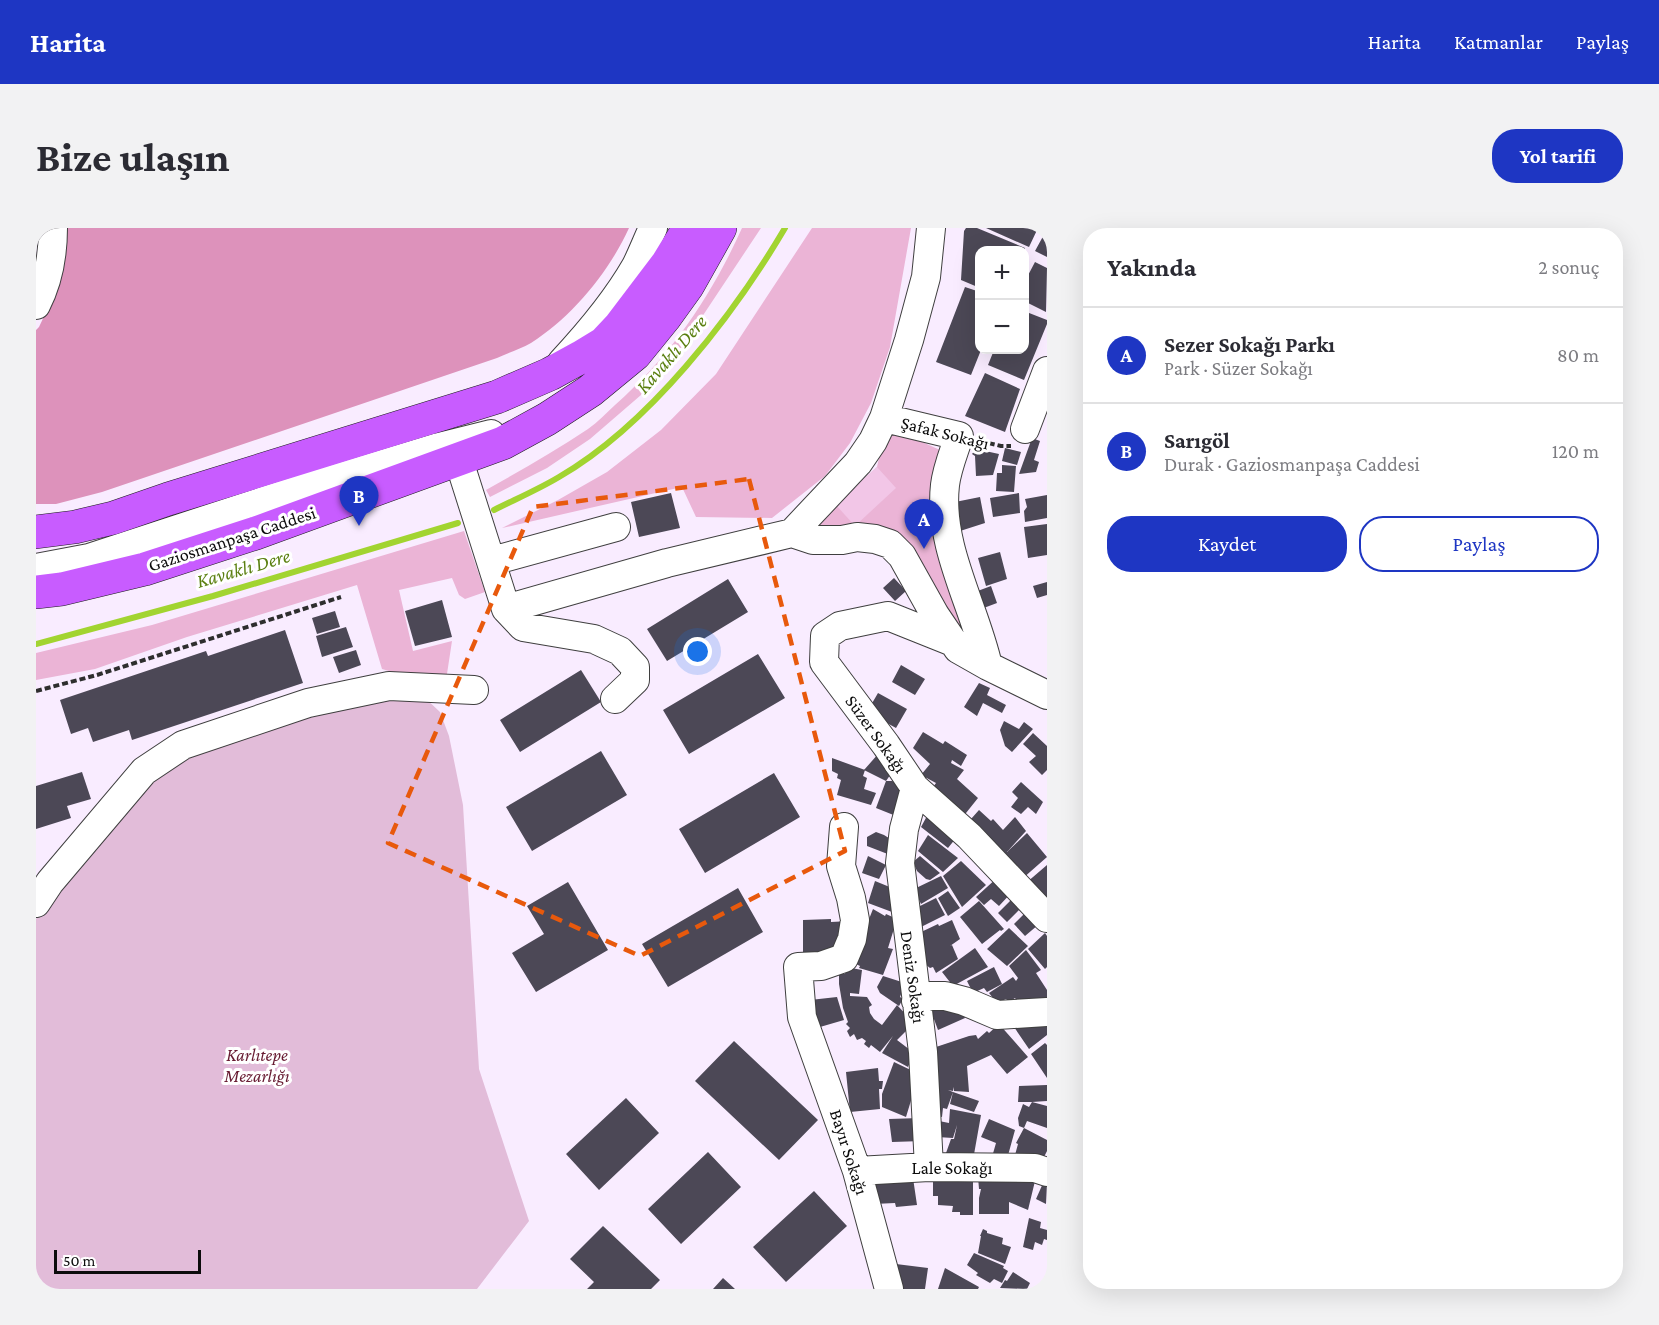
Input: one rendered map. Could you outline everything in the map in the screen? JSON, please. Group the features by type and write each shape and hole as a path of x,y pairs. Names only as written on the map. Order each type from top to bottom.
{"main road":[{"path":"36,532 75,527 113,518 497,397 550,374 604,343 620,326 667,264 688,228"},
{"name":"Gaziosmanpaşa Caddesi","path":"36,592 62,589 105,579 256,533 459,461 503,443 547,419 590,391 635,354 688,285 720,228"},
{"path":"36,604 105,579"}],"street":[{"path":"36,305 50,269 53,228"},
{"path":"550,374 585,338 615,297 635,267 653,228"},
{"name":"Şafak Sokağı","path":"931,228 926,277 884,418 959,436"},
{"path":"1025,429 1047,371"},
{"path":"792,533 858,463 873,441 884,418"},
{"path":"36,568 89,558 439,447 547,419"},
{"path":"959,436 945,482 944,501 951,549 988,666"},
{"path":"459,461 506,609 523,627 594,639 620,651 635,667 635,680 615,699"},
{"path":"492,561 616,527"},
{"path":"506,609 667,563 792,533 813,540 842,540 857,537 875,539 890,544 902,555 935,615 958,649 1047,695"},
{"name":"Süzer Sokağı","path":"953,642 888,616 840,626 825,636 824,662 915,788 969,836 1047,918"},
{"path":"41,886 144,771 183,745 308,703 389,686 474,690"},
{"name":"Deniz Sokağı","path":"915,788 904,829 900,863 923,1052 929,1167"},
{"name":"Bayır Sokağı","path":"844,827 841,866 855,920 852,939 844,958 821,966 798,968 802,1017 857,1170 889,1289"},
{"path":"916,1001 930,996 945,996 964,1001 997,1015 1047,1012"},
{"name":"Lale Sokağı","path":"857,1170 929,1167 1035,1168 1047,1172"}],"path":[{"name":"Şafak Sokağı","path":"959,436 1011,446 1019,441 1025,429"},
{"path":"36,691 107,672 341,597"}],"highlighted area":[{"path":"749,479 845,851 640,956 388,843 533,507"}],"shaded area":[{"path":"67,228 629,228 611,261 575,307 546,332 523,347 497,358 102,492 56,504 36,504 36,330 56,291"},
{"path":"742,228 761,228 674,359 641,395 590,439 547,468 490,497 486,490 592,426 654,366 703,301"},
{"path":"812,228 911,228 890,347 871,403 850,443 825,476 772,518 696,517 682,487 502,528 607,472 661,430 716,374"},
{"path":"896,430 940,450 970,643 893,534 880,525 818,527 819,519 877,467 880,453"},
{"path":"877,467 896,488 855,526 835,504"},
{"path":"464,531 485,592 465,599 459,595 452,578 399,590 413,651 452,641 445,687 382,669 357,585 187,637 95,669 36,680 36,653 152,625"}],"green space":[{"name":"Karlıtepe Mezarlığı","path":"387,692 424,697 440,712 449,736 463,805 479,1069 529,1221 477,1289 36,1289 36,919 51,896 164,766 218,740"}],"building":[{"path":"966,228 977,228 1020,246 975,246 975,286 961,280"},
{"path":"986,228 1038,228 1029,247"},
{"path":"1047,229 1047,257 1035,251"},
{"path":"1035,262 1047,268 1046,312 1029,304 1029,273"},
{"path":"965,287 975,290 975,354 979,354 971,375 936,362"},
{"path":"1029,313 1047,320 1024,380 988,365 992,354 1029,354"},
{"path":"985,373 1020,389 1005,432 965,416"},
{"path":"1032,438 1040,441 1034,460 1039,462 1036,472 1019,474"},
{"path":"1005,448 1021,452 1017,465 1002,461"},
{"path":"976,449 999,454 993,475 976,476 975,456 972,454"},
{"path":"1002,465 1016,466 1014,492 996,491 997,473 1002,473"},
{"path":"671,493 680,528 639,537 631,502"},
{"path":"1019,493 1020,513 993,517 990,498"},
{"path":"1047,495 1047,518 1025,522 1024,511 1027,507 1025,499"},
{"path":"980,497 985,523 957,532 950,503"},
{"path":"1047,524 1047,555 1028,558 1024,527"},
{"path":"1000,552 1007,579 986,586 978,558"},
{"path":"894,578 906,591 895,601 883,588"},
{"path":"728,579 748,612 667,661 647,629"},
{"path":"1047,582 1047,595 1037,598 1033,586"},
{"path":"991,586 997,603 981,609 975,592"},
{"path":"442,600 452,637 415,646 405,611"},
{"path":"335,611 340,627 317,634 312,618"},
{"path":"346,627 353,647 322,657 316,636"},
{"path":"285,630 303,683 132,740 129,730 93,742 88,728 71,734 60,700 206,651 208,656"},
{"path":"356,650 361,665 339,673 333,657"},
{"path":"758,654 785,698 689,754 663,710"},
{"path":"901,665 925,679 915,695 892,682"},
{"path":"581,670 601,702 520,752 500,720"},
{"path":"979,683 990,688 987,695 1006,705 1002,713 983,703 977,716 964,707"},
{"path":"878,693 907,709 896,728 867,712"},
{"path":"1004,721 1019,729 1024,722 1033,729 1012,752 1005,746 1000,730"},
{"path":"923,732 943,744 945,741 967,755 961,766 952,760 951,763 964,770 957,779 978,798 962,818 931,790 936,783 921,775 930,764 913,748"},
{"path":"1033,733 1047,746 1047,770 1042,775 1029,762 1036,756 1023,744"},
{"path":"601,751 627,795 532,851 506,807"},
{"path":"879,753 895,768 886,781 864,770"},
{"path":"832,758 865,770 863,776 867,778 864,789 876,793 871,805 837,795 841,780 837,778 838,774 832,771"},
{"path":"82,772 91,799 67,806 71,818 36,829 36,786"},
{"path":"774,773 800,817 705,873 679,829"},
{"path":"886,781 906,786 896,816 876,808"},
{"path":"1021,782 1043,802 1036,814 1028,807 1021,814 1011,807 1018,798 1012,792"},
{"path":"979,810 991,821 993,819 1003,830 1015,817 1026,831 1007,852 1027,833 1047,857 1022,879 971,819"},
{"path":"927,816 956,838 948,848 921,827"},
{"path":"876,832 900,845 898,858 867,846 867,837"},
{"path":"928,835 958,858 943,872 918,851"},
{"path":"868,856 886,865 879,879 862,873"},
{"path":"920,856 940,873 930,880 926,879 917,871 913,862"},
{"path":"961,861 986,885 962,907 943,876"},
{"path":"1047,865 1047,904 1026,883"},
{"path":"941,876 948,888 921,904 914,889"},
{"path":"998,877 1012,892 999,906 991,899 984,905 976,897"},
{"path":"875,881 897,890 892,912 868,903"},
{"path":"568,882 608,950 536,992 512,953 544,934 527,906"},
{"path":"738,888 763,932 668,987 642,944"},
{"path":"948,891 960,908 948,916 938,898"},
{"path":"936,898 945,915 921,927 912,910"},
{"path":"1013,898 1024,905 1007,922 998,913"},
{"path":"979,901 1004,929 982,944 960,917"},
{"path":"873,909 885,916 886,914 897,919 888,948 893,949 883,975 859,968 860,966 852,962"},
{"path":"1026,912 1038,925 1025,936 1014,924"},
{"path":"831,919 831,922 850,921 838,951 803,954 803,920"},
{"path":"952,920 960,939 950,946 952,945 958,959 936,973 933,967 930,968 920,960 919,933"},
{"path":"1009,928 1028,946 1007,966 987,949"},
{"path":"1045,933 1047,936 1047,967 1045,969 1028,949"},
{"path":"975,948 988,967 953,986 942,972"},
{"path":"1026,950 1041,970 1036,973 1047,990 1047,997 1031,1005 1020,1006 1015,998 1009,1002 1006,999 997,1003 989,993 1013,977 1016,981 1018,978 1009,966"},
{"path":"846,967 862,970 859,994 850,993 850,996 867,997 872,1005 869,1007 874,1019 882,1025 897,1005 912,1021 897,1040 914,1053 908,1067 882,1053 893,1036 880,1052 871,1045 869,1048 864,1044 866,1041 862,1038 857,1040 854,1034 850,1037 847,1031 850,1028 846,1024 848,1022 839,984 839,974 845,974"},
{"path":"994,967 1002,984 987,992 984,988 973,993 967,981"},
{"path":"883,976 905,983 900,997 903,999 899,1006 880,993 877,987"},
{"path":"837,997 844,1020 820,1027 810,1000"},
{"path":"928,1003 960,1004 965,1018 938,1030"},
{"path":"999,1024 1028,1057 1007,1074 991,1055 967,1066 969,1092 954,1091 954,1087 953,1091 948,1090 953,1092 947,1109 943,1108 942,1117 936,1116 930,1049 969,1036 976,1035 978,1039"},
{"path":"1047,1025 1047,1035 1029,1049 1014,1027"},
{"path":"734,1041 818,1120 779,1160 695,1081"},
{"path":"1045,1043 1047,1045 1047,1078 1031,1054"},
{"path":"894,1062 919,1074 906,1117 882,1107 882,1094"},
{"path":"878,1068 879,1081 883,1081 882,1089 879,1089 880,1109 850,1112 846,1072"},
{"path":"1047,1085 1047,1101 1018,1102 1019,1086"},
{"path":"953,1092 979,1101 974,1112 950,1104"},
{"path":"626,1098 659,1133 599,1190 566,1154"},
{"path":"1032,1102 1047,1106 1047,1128 1027,1121 1024,1128 1019,1126 1018,1118 1023,1104 1029,1107"},
{"path":"950,1109 981,1115 973,1160 946,1153 951,1139 954,1139 957,1125 953,1138 937,1137 939,1121 949,1123"},
{"path":"920,1118 923,1141 892,1142 889,1119"},
{"path":"989,1119 1015,1130 1007,1159 992,1157 996,1143 981,1137"},
{"path":"1024,1128 1047,1140 1047,1151 1043,1159 1015,1155 1018,1144 1016,1143"},
{"path":"708,1152 741,1187 681,1244 648,1209"},
{"path":"933,1175 973,1175 973,1215 960,1215 960,1212 952,1212 953,1206 938,1205 938,1196 933,1196"},
{"path":"978,1177 1035,1181 1028,1210 1009,1202 1009,1214 979,1214 981,1189 979,1189"},
{"path":"913,1178 917,1205 896,1207 895,1203 874,1204 870,1179"},
{"path":"1044,1181 1047,1183 1046,1204 1036,1199"},
{"path":"814,1191 847,1226 786,1282 753,1247"},
{"path":"1029,1218 1041,1222 1040,1228 1047,1230 1047,1240 1044,1239 1042,1245 1035,1242 1033,1250 1023,1247"},
{"path":"603,1226 660,1280 651,1289 587,1289 594,1282 570,1259"},
{"path":"983,1229 987,1233 1003,1238 1002,1244 1011,1247 1005,1264 978,1253"},
{"path":"974,1253 1004,1266 1003,1268 1008,1271 1002,1283 994,1279 990,1283 976,1275 978,1273 967,1265"},
{"path":"896,1264 928,1268 925,1289 895,1289"},
{"path":"945,1268 979,1287 978,1289 938,1289"},
{"path":"1013,1272 1030,1283 1027,1289 1000,1288"},
{"path":"723,1278 735,1289 713,1289"}],"waterway":[{"name":"Kavaklı Dere","path":"494,510 551,481 592,455 625,429 656,399 714,332 764,262 785,228"},
{"name":"Kavaklı Dere","path":"36,644 213,596 458,523"}],"place":[{"name":"Sarıgöl","path":"359,526"},
{"name":"Sezer Sokağı Parkı","path":"924,549"}]}
